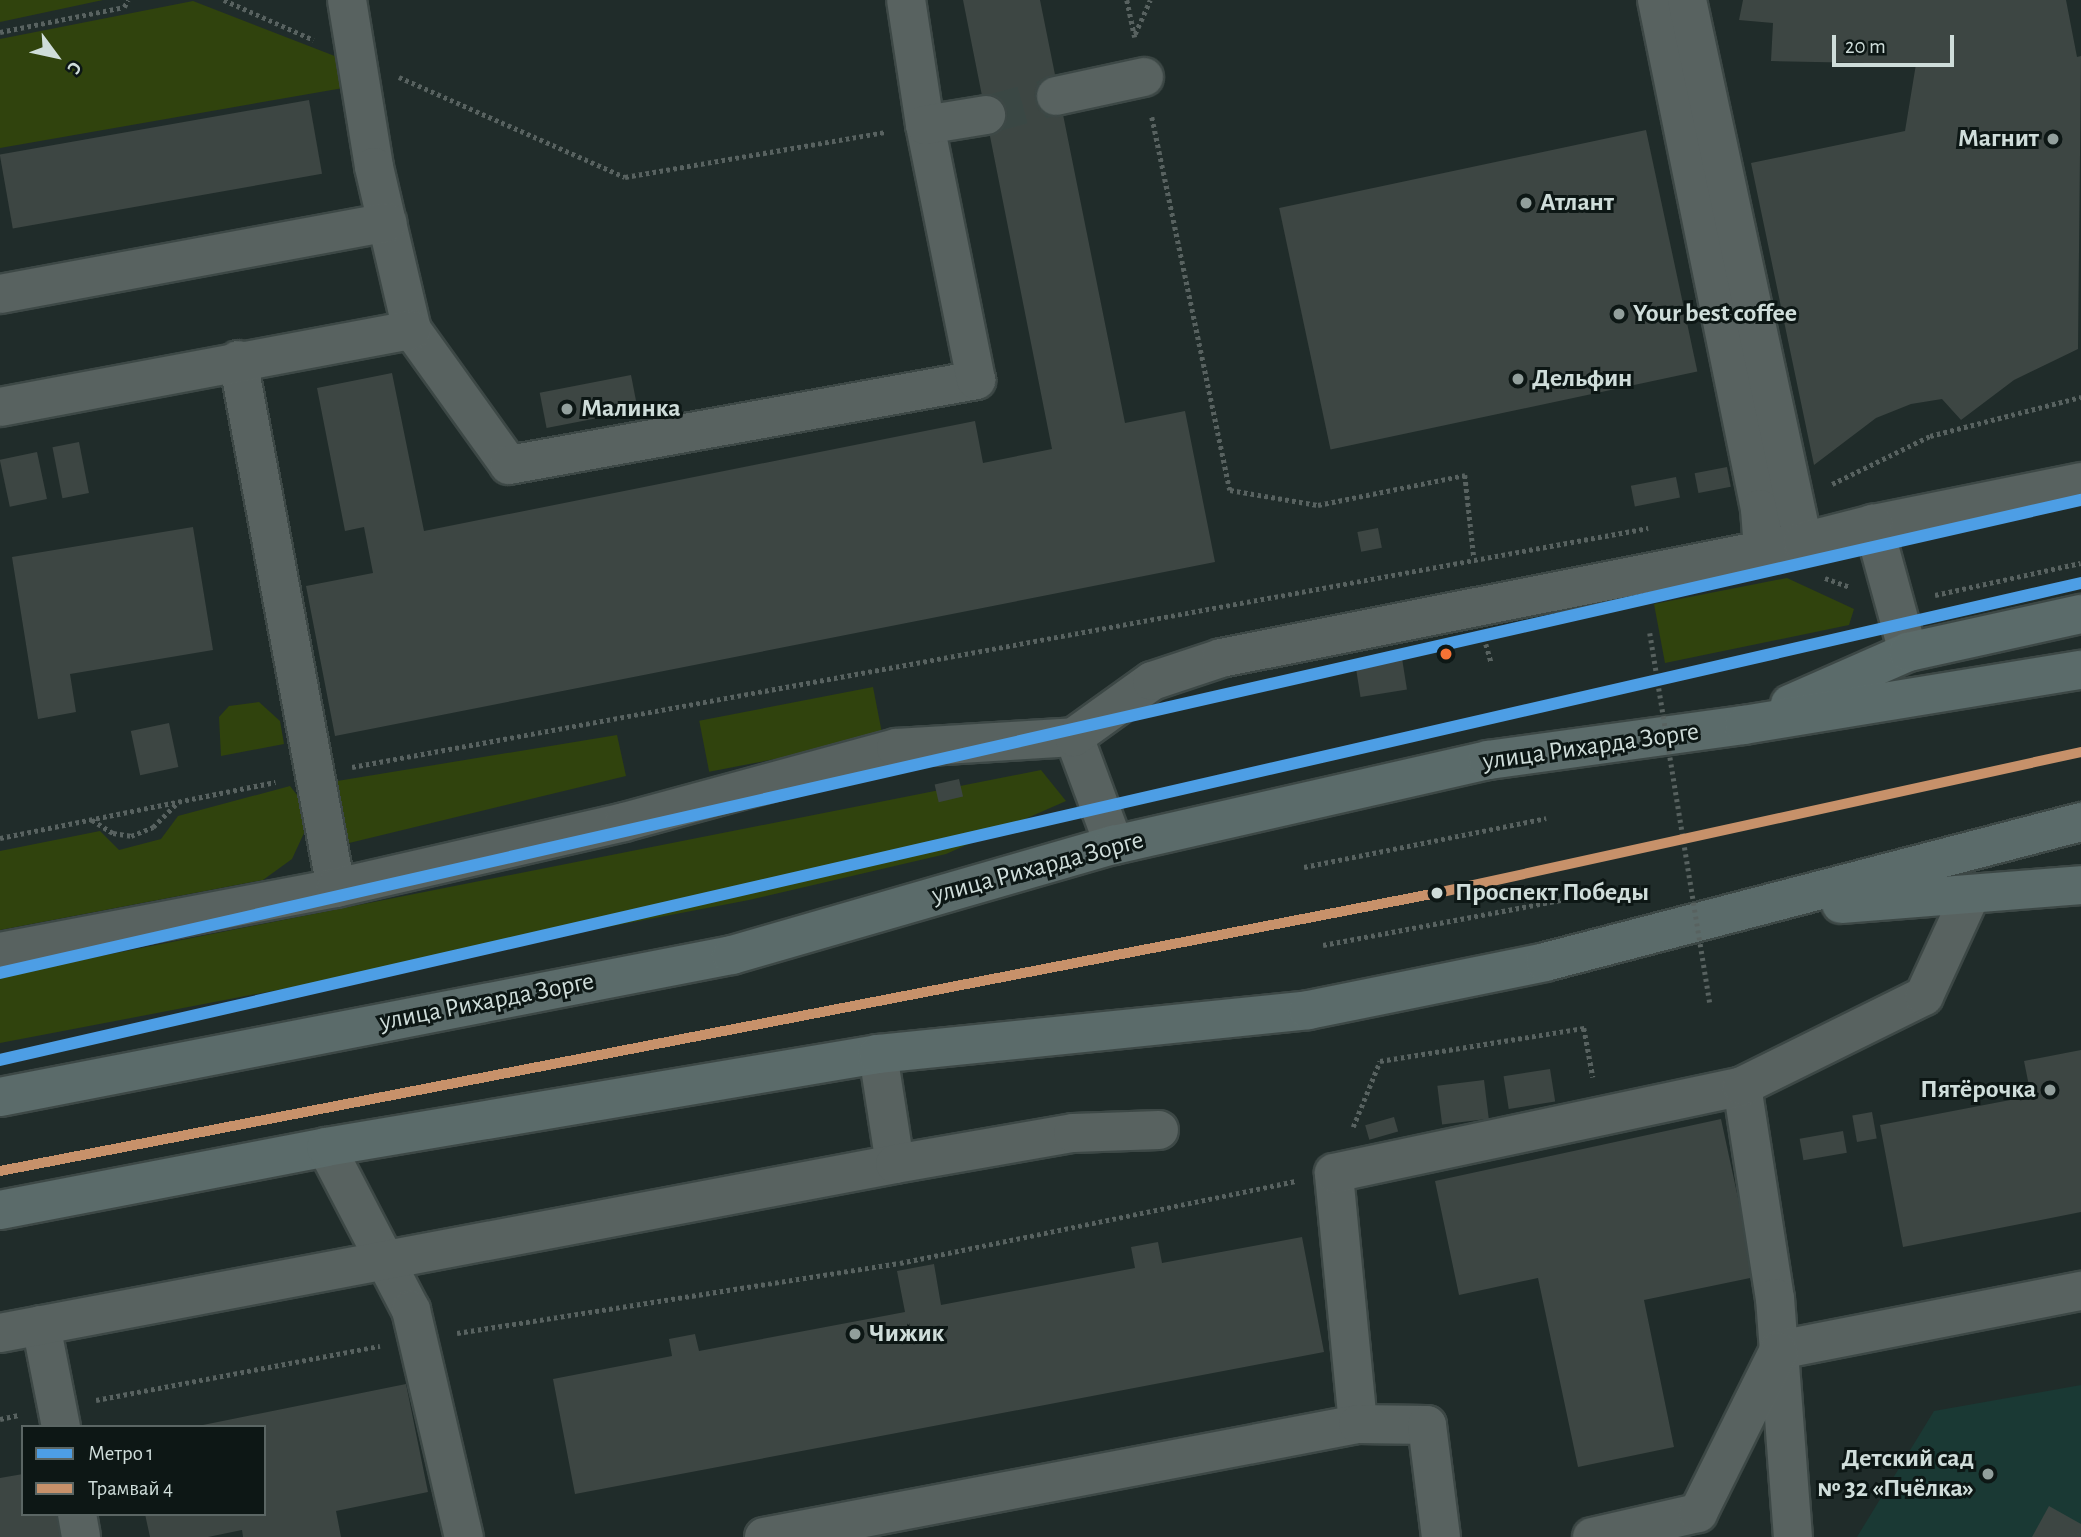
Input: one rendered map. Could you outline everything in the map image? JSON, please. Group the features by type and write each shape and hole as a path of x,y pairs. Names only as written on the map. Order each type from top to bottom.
{"main road":[{"path":"1744,725 1908,652 2081,614"},
{"name":"улица Рихарда Зорге","path":"0,1097 733,955 1115,845 1488,760 1744,725 2081,670"},
{"path":"0,1210 326,1147 878,1054 1308,1010 1545,962 2081,822"},
{"path":"1755,909 2081,885"}],"lane":[{"path":"347,0 387,222 412,330 509,465 976,380 925,125 906,0"},
{"path":"1657,0 1760,509 1763,550"},
{"path":"1687,0 1794,503 1810,558"},
{"path":"1056,96 1144,77"},
{"path":"925,125 986,115"},
{"path":"0,294 387,222"},
{"path":"0,407 238,360 412,330"},
{"path":"238,360 337,888"},
{"path":"0,952 337,888 624,822 896,748 1074,737 1152,681 1221,658 1763,550 1810,558 1873,524 2081,482"},
{"path":"1873,524 1892,604 1908,652"},
{"path":"1074,737 1115,845"},
{"path":"1358,1424 1334,1173 1742,1086 1924,996 1970,895"},
{"path":"878,1054 895,1164"},
{"path":"1742,1086 1779,1350 1793,1537"},
{"path":"0,1333 384,1258 895,1164 1073,1133 1159,1130"},
{"path":"326,1147 411,1310 464,1537"},
{"path":"1779,1350 2081,1291"},
{"path":"41,1325 59,1417"},
{"path":"1592,1537 1698,1513 1779,1350"},
{"path":"764,1537 1358,1424 1427,1425 1441,1537"},
{"path":"77,1516 81,1537"}],"path":[{"path":"0,32 124,7 128,0"},
{"path":"224,0 625,177 925,125"},
{"path":"1127,0 1230,491 1318,505 1465,475 1474,558"},
{"path":"1135,34 1150,0"},
{"path":"1794,503 1930,436 2081,397"},
{"path":"0,838 315,774 1260,603 1474,558 1651,528"},
{"path":"1810,558 1892,604 2081,563"},
{"path":"1650,632 1710,1003"},
{"path":"91,819 113,834 131,836 153,827 178,802"},
{"path":"1304,867 1546,818"},
{"path":"1323,944 1562,900"},
{"path":"0,1419 59,1417 418,1339 900,1263 1334,1173 1380,1061 1584,1028 1601,1116"}],"shaded area":[{"name":"Детский сад № 32 «Пчёлка»","path":"2081,1385 2081,1537 1857,1537 1934,1411"}],"green space":[{"path":"0,0 103,0 0,22"},
{"path":"193,1 345,60 349,87 0,148 0,39"},
{"path":"1787,578 1854,609 1849,625 1665,663 1654,604"},
{"path":"873,687 883,738 709,772 699,721"},
{"path":"259,702 280,721 284,744 221,756 219,717 229,706"},
{"path":"617,735 626,776 345,844 331,782"},
{"path":"1041,770 1066,801 946,854 749,900 0,1043 0,976"},
{"path":"290,786 301,800 304,833 292,859 263,880 0,930 0,851 100,831 119,850 161,839 178,816"}],"building":[{"path":"963,0 1040,0 1125,423 1185,411 1215,562 335,736 306,586 373,573 364,527 345,531 317,388 392,373 424,531 975,421 983,463 1052,449"},
{"path":"1743,0 2066,0 2077,57 2081,56 2078,349 2014,380 1961,420 1942,399 1911,404 1876,418 1814,465 1751,163 1905,131 1916,64 1771,61 1773,23 1739,20"},
{"path":"309,100 322,174 13,228 0,154"},
{"path":"1646,130 1697,372 1331,450 1279,208"},
{"path":"631,375 638,410 547,428 540,393"},
{"path":"79,442 89,493 62,498 52,447"},
{"path":"37,452 47,499 10,507 0,460"},
{"path":"1727,467 1731,487 1698,493 1695,473"},
{"path":"1676,477 1680,498 1635,506 1631,486"},
{"path":"193,527 213,650 70,674 76,712 38,719 12,557"},
{"path":"1378,528 1382,548 1361,552 1357,532"},
{"path":"1401,652 1407,690 1361,697 1355,659"},
{"path":"169,723 178,767 140,775 131,731"},
{"path":"959,779 963,797 939,802 935,785"},
{"path":"2081,1050 2081,1212 1903,1247 1880,1125 2031,1096 2024,1061"},
{"path":"1550,1069 1555,1102 1509,1109 1504,1076"},
{"path":"1484,1080 1489,1119 1442,1124 1437,1086"},
{"path":"1872,1112 1877,1139 1857,1142 1852,1115"},
{"path":"1394,1117 1398,1131 1369,1140 1365,1125"},
{"path":"1721,1119 1755,1277 1644,1300 1674,1447 1578,1467 1538,1278 1459,1295 1435,1181"},
{"path":"1843,1131 1847,1153 1803,1160 1800,1139"},
{"path":"1302,1237 1324,1352 575,1494 553,1379 672,1356 669,1339 695,1334 699,1351 905,1312 897,1271 934,1264 941,1305 1135,1268 1131,1247 1158,1242 1162,1263"},
{"path":"406,1384 428,1492 336,1511 341,1537 243,1537 242,1530 208,1537 150,1537 145,1516 266,1516 266,1425 203,1425"},
{"path":"21,1474 21,1516 59,1516 64,1537 0,1537 0,1478"},
{"path":"2049,1506 2081,1524 2081,1537 2032,1537"}],"tunnel":[{"path":"986,115 1056,96"}],"metro line":[{"name":"1","path":"0,973 2081,500"},
{"name":"1","path":"0,1060 2081,583"}],"tram line":[{"name":"4","path":"0,1171 1437,893 2081,752"}],"place":[{"name":"Магнит","path":"2053,139"},
{"name":"Атлант","path":"1526,203"},
{"name":"Your best coffee","path":"1619,314"},
{"name":"Дельфин","path":"1518,379"},
{"name":"Малинка","path":"567,409"},
{"name":"Проспект Победы","path":"1437,893"},
{"name":"Пятёрочка","path":"2050,1090"},
{"name":"Чижик","path":"855,1334"},
{"name":"Детский сад № 32 «Пчёлка»","path":"1988,1474"}]}
